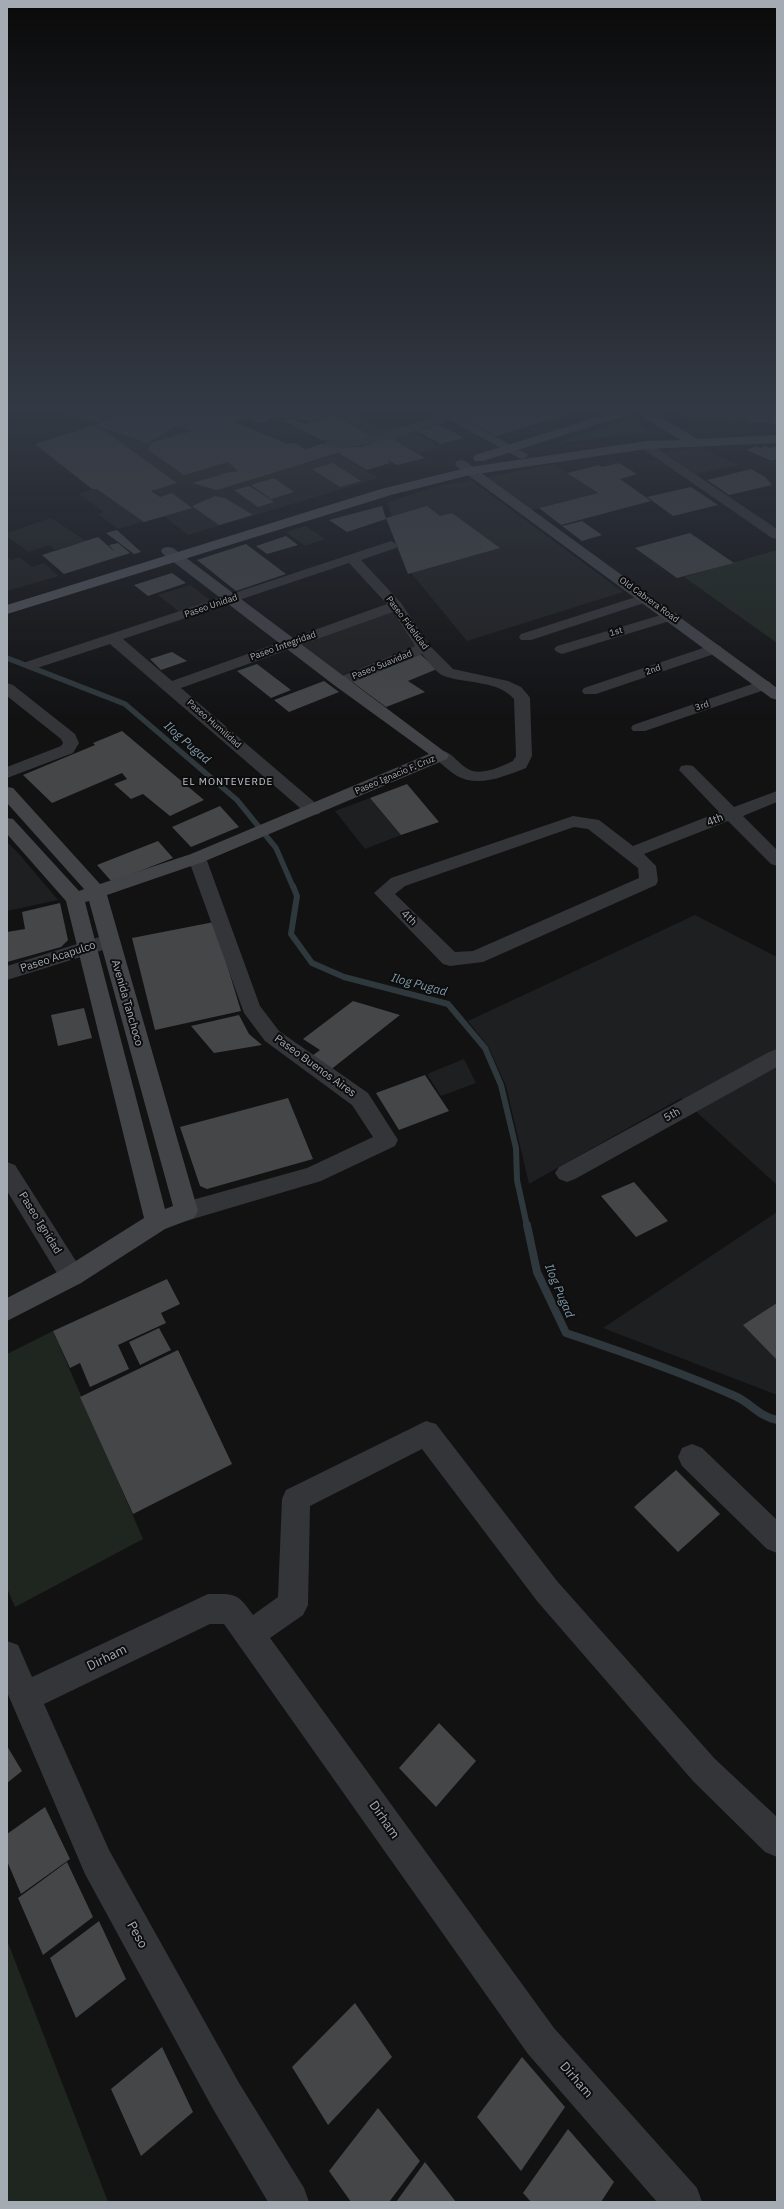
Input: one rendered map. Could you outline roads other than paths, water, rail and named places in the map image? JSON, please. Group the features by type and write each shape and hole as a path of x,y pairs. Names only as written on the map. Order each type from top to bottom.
{"main road":[{"path":"172,554 266,520 288,514"},
{"path":"7,601 69,586 310,514"},
{"path":"7,610 69,586"}],"street":[{"name":"Old Cabrera Road","path":"530,514 771,690"},
{"path":"747,514 777,535"},
{"name":"Paseo Unidad","path":"31,665 114,639 391,545"},
{"name":"Paseo Ignacio F. Cruz","path":"172,554 291,643 340,682 441,755"},
{"name":"Paseo Fidelidad","path":"353,559 396,606 424,648 448,672 502,684 515,690 522,698 524,756 520,764 486,775 474,776 465,774 441,755"},
{"path":"526,636 645,598"},
{"name":"Paseo Integridad","path":"170,687 396,606"},
{"name":"1st","path":"562,649 671,616"},
{"name":"Paseo Humilidad","path":"114,639 313,810"},
{"name":"Paseo Suavidad","path":"340,682 424,648"},
{"name":"2nd","path":"590,691 715,649"},
{"path":"7,688 69,737 71,743 67,749 7,773"},
{"name":"3rd","path":"639,728 771,690"},
{"name":"Paseo Ignacio F. Cruz","path":"75,899 197,858 441,755"},
{"path":"687,770 777,860"},
{"name":"Avenida Tanchoco","path":"7,792 96,891 186,1211"},
{"name":"4th","path":"632,853 777,796"},
{"name":"4th","path":"574,821 593,824 632,853 647,866 649,881 476,957 450,959 383,893 398,882 574,821"},
{"path":"7,823 75,899 156,1222"},
{"name":"Paseo Buenos Aires","path":"186,1211 312,1174 387,1140 360,1099 272,1036 251,1008 197,858"},
{"name":"Paseo Acapulco","path":"7,973 109,941"},
{"name":"5th","path":"567,1173 777,1057"},
{"name":"Paseo Ignidad","path":"7,1171 72,1276"},
{"path":"7,1310 72,1276 156,1222 186,1211"},
{"path":"251,1634 293,1605 296,1498 426,1433 547,1591 704,1770 777,1840"},
{"path":"692,1457 777,1539"},
{"name":"Dirham","path":"14,1679 208,1609 231,1609 251,1634 541,2041 683,2202"},
{"name":"Peso","path":"14,1679 97,1862 226,2096 290,2202"}],"waterway":[{"name":"Ilog Pugad","path":"7,658 125,704 237,800 276,848 293,887"},
{"name":"Ilog Pugad","path":"293,886 297,896 291,934 312,963 344,977 448,1004 485,1048 501,1085 516,1148 517,1180 527,1226"},
{"name":"Ilog Pugad","path":"527,1225 537,1272 566,1333 609,1347 714,1387 741,1399 765,1416 777,1420"}],"district":[{"name":"EL MONTEVERDE","path":"228,782"}]}
